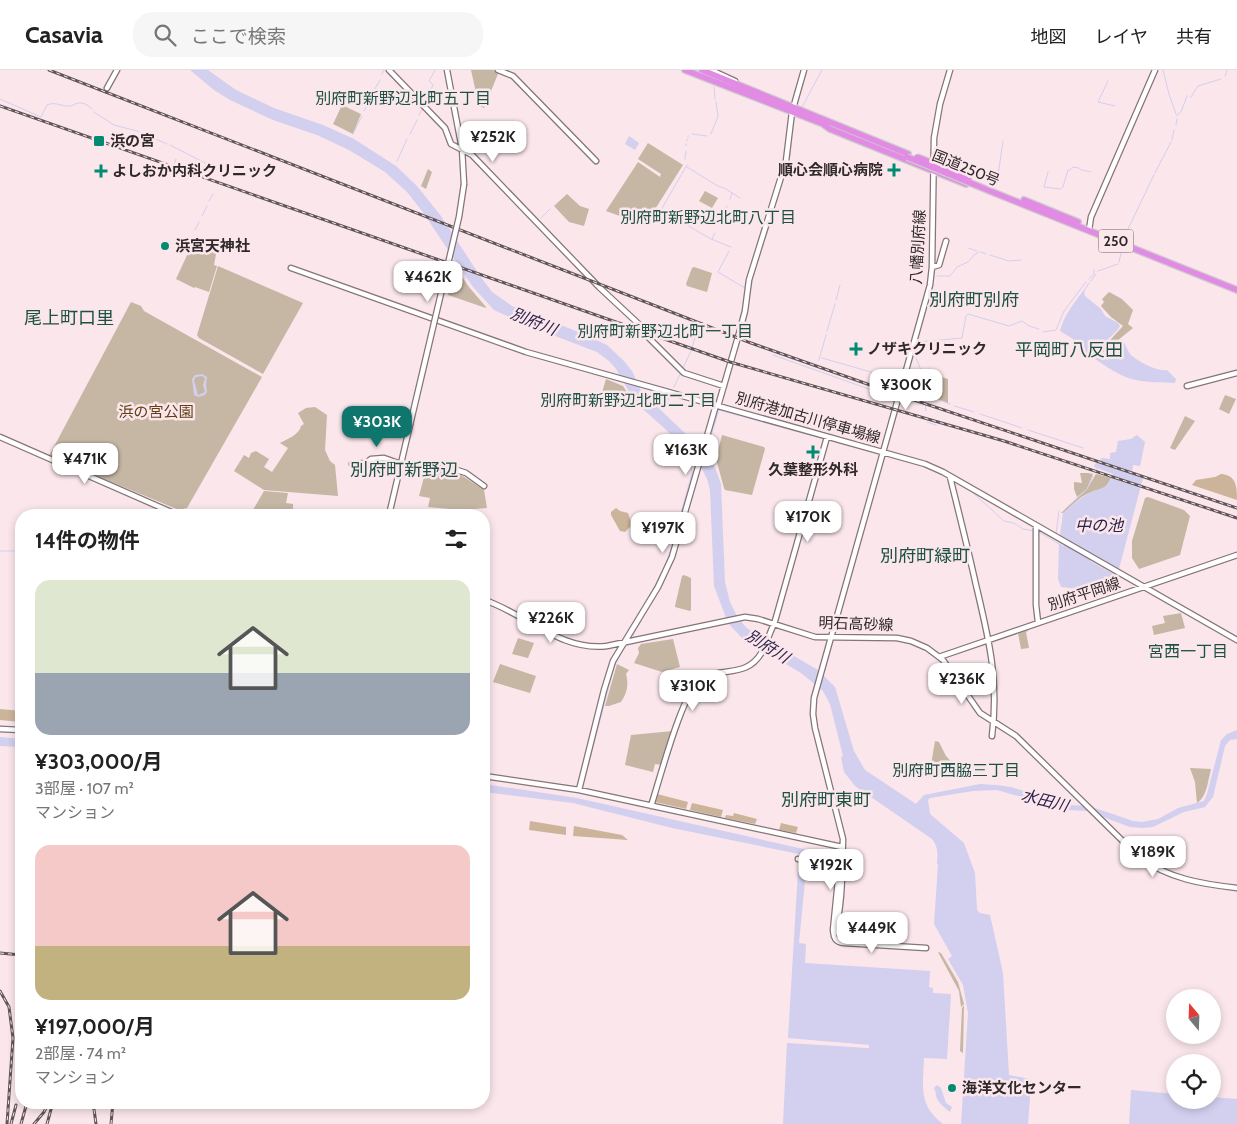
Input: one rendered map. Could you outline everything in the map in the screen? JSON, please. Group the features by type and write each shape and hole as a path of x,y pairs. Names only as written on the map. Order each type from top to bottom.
{"highway":[{"name":"国道250号","path":"686,70 793,109 1237,286"},
{"name":"国道250号","path":"702,70 751,90 823,124 908,155"},
{"name":"250","path":"823,124 934,172 1030,210 1060,219"},
{"name":"国道250号","path":"996,191 1060,219 1089,228 1237,290"}],"street":[{"path":"107,88 117,70"},
{"name":"別府港加古川停車場線","path":"389,70 446,128 451,144 462,149 483,166 599,287 643,328 648,338 684,373 724,386 718,406 827,439 884,452 816,688 813,706 814,724 842,833 834,936 839,942 926,948"},
{"path":"390,509 459,217 464,184 462,149 447,70"},
{"path":"498,70 513,76 596,161"},
{"path":"711,70 751,90"},
{"path":"724,386 745,310 750,280 786,161 793,109 804,70"},
{"name":"八幡別府線","path":"884,452 930,285 932,267 934,138 937,116 950,70"},
{"path":"1089,228 1156,70"},
{"path":"932,267 939,265 946,240"},
{"path":"290,268 526,352 718,406 703,448 670,563 614,661 604,690 579,790"},
{"path":"1187,386 1237,373"},
{"path":"0,437 164,509"},
{"path":"768,638 774,624 827,439"},
{"path":"884,452 925,464 950,477 1237,640"},
{"path":"352,464 366,463 371,459 384,458 424,469 456,469 484,486"},
{"path":"950,477 989,639 994,674 994,722 992,736"},
{"path":"1036,526 1036,605 1038,622"},
{"name":"別府平岡線","path":"940,657 1237,555"},
{"name":"明石高砂線","path":"490,602 504,607 569,642 599,647 741,617 753,618 807,635 831,638 884,637 904,639 921,644 940,657 980,714 1016,736 1132,852 1158,869 1188,881 1237,888"},
{"path":"651,806 676,727 696,683 707,676 734,672 750,665 758,659 762,652"},
{"path":"0,729 15,730"},
{"path":"490,777 579,790 842,847"},
{"path":"798,859 812,860"}],"green space":[{"path":"471,70 493,70 498,74 484,108 479,106"},
{"path":"342,105 361,114 353,134 333,124"},
{"path":"648,143 683,165 645,225 606,211 638,162 660,177 661,174 638,159"},
{"path":"428,169 432,172 426,189 421,186"},
{"path":"705,191 718,198 712,208 699,201"},
{"path":"567,194 580,206 589,209 584,226 569,222 554,206"},
{"path":"195,238 217,249 214,265 217,266 209,292 194,288 176,279"},
{"path":"218,266 303,303 263,374 199,338 197,335"},
{"path":"694,267 712,273 707,292 687,286 686,284"},
{"path":"456,272 460,274 486,308 448,295 452,275"},
{"path":"1109,292 1122,299 1133,310 1128,324 1133,328 1102,353 1100,351 1123,326 1101,306 1104,302 1102,299"},
{"name":"浜の宮公園","path":"131,302 262,377 187,508 177,509 49,456"},
{"path":"926,373 948,379 948,403 934,398"},
{"path":"606,379 623,386 633,402 631,404 601,396"},
{"path":"1225,395 1236,399 1229,414 1219,409"},
{"path":"315,407 327,415 325,450 330,461 335,465 338,496 264,490 234,471 244,455 249,458 251,453 256,451 269,459 264,467 272,472 288,448 280,443 295,434 304,424 298,413 306,408"},
{"path":"1185,416 1195,421 1175,450 1170,448"},
{"path":"722,435 764,447 765,449 752,495 725,490 724,488 716,459"},
{"path":"444,471 458,473 484,490 487,508 450,509 428,507 430,498 419,496 425,473"},
{"path":"1080,473 1093,474 1087,489 1077,497 1074,482 1082,483"},
{"path":"1096,474 1111,478 1104,487 1085,495 1061,513 1087,489"},
{"path":"264,491 288,493 286,503 293,504 293,509 254,509"},
{"path":"1148,497 1184,510 1190,516 1180,555 1139,569 1132,558 1132,541 1145,498"},
{"path":"682,576 691,578 690,611 675,607"},
{"path":"1181,613 1185,628 1154,635 1152,626 1165,623 1163,616"},
{"path":"1027,628 1029,648 1021,649 1018,633 1012,633"},
{"path":"518,638 534,643 528,658 512,654"},
{"path":"673,639 680,667 662,672 634,663 641,644"},
{"path":"500,664 536,676 530,693 493,682"},
{"path":"617,664 629,670 626,674 626,692 621,702 605,706"},
{"path":"673,731 662,765 655,764 653,772 625,765 631,735"},
{"path":"935,741 939,742 946,756 956,767 930,771"},
{"path":"1190,768 1211,769 1205,793 1197,803 1195,782"},
{"path":"938,952 941,953 958,982 964,1004 961,1007 959,991"},
{"path":"964,1005 963,1053 960,1051 962,1008"}],"shaded area":[{"path":"1221,474 1230,477 1235,483 1237,500 1192,485 1196,480 1215,477"},
{"path":"616,508 628,513 632,525 625,532 620,531 611,515 611,512"},
{"path":"0,709 15,710 15,721 0,720"},
{"path":"657,794 688,802 686,809 655,802"},
{"path":"692,803 723,810 721,817 690,810"},
{"path":"734,813 757,819 755,824 725,818 726,815 733,816"},
{"path":"530,821 566,827 566,835 529,830"},
{"path":"781,823 798,827 796,833 779,830"},
{"path":"574,826 622,835 628,840 573,836"}],"water":[{"path":"190,70 208,70 236,90 274,108 323,125 354,139 396,166 417,186 441,216 492,292 512,306 607,345 624,361 632,371 640,389 709,456 716,470 721,484 725,582 730,602 736,614 748,629 818,670 835,687 854,751 865,770 916,804 924,795 980,784 1011,787 1070,805 1089,806 1133,821 1142,822 1158,819 1178,808 1204,801 1221,740 1227,734 1237,730 1237,739 1230,740 1225,746 1213,797 1205,807 1184,812 1153,827 1130,827 1087,811 1068,810 997,790 973,791 930,798 928,800 930,814 964,843 975,873 977,910 980,913 990,915 1003,973 1009,1075 1030,1079 1028,1124 961,1124 968,1013 963,985 948,959 952,956 934,924 938,865 937,850 932,839 855,786 844,772 841,757 843,756 830,704 823,691 801,673 742,638 728,623 714,586 710,490 701,467 663,427 635,402 616,369 609,361 597,352 529,326 494,310 473,287 407,192 385,172 349,150 317,135 273,120 230,100 214,90"},
{"path":"629,136 639,143 635,150 625,144"},
{"path":"1084,290 1085,296 1101,309 1105,316 1120,326 1101,346 1098,354 1104,353 1122,339 1133,357 1153,368 1167,370 1176,379 1175,383 1141,381 1121,375 1073,344 1073,339 1060,331 1067,314"},
{"path":"202,374 207,377 207,392 205,395 198,397 194,395 192,379 195,375","holes":["202,376 205,378 203,385 205,392 198,395 194,380 196,377"]},
{"name":"中の池","path":"1137,435 1145,442 1140,466 1133,465 1132,473 1143,478 1119,569 1093,554 1090,561 1117,576 1115,584 1091,590 1061,587 1058,579 1059,543 1064,546 1068,540 1060,535 1063,513 1086,495 1108,484 1113,474 1094,467 1095,464 1102,458 1110,459 1110,453 1116,452 1118,441 1131,439"},
{"path":"0,737 15,738 15,747 0,746"},
{"path":"490,785 577,798 808,850 799,943 806,944 805,963 930,971 929,987 933,988 933,993 951,994 947,1059 924,1058 923,1086 926,1102 929,1110 943,1124 783,1124 787,1043 869,1048 869,1045 788,1038 799,854 672,828 573,803 490,793"},
{"path":"937,1085 941,1088 946,1103 952,1107 950,1112 937,1099 934,1088"},
{"path":"1131,1090 1166,1093 1166,1109 1221,1109 1221,1098 1237,1099 1237,1124 1129,1124"}],"pier":[{"path":"789,1039 868,1045 868,1048 788,1042"}],"waterway":[{"path":"382,74 384,70"},
{"path":"424,103 433,85 429,81 435,70"},
{"path":"801,109 822,70"},
{"path":"1163,70 1176,114"},
{"path":"1225,76 1227,70"},
{"path":"1191,97 1198,86 1221,79"},
{"path":"373,92 380,80"},
{"path":"1108,81 1098,102 1115,106"},
{"path":"714,87 715,99"},
{"path":"1176,116 1181,112 1187,96"},
{"path":"364,111 371,98"},
{"path":"0,99 41,117 47,105 50,104 70,106 82,103 92,109"},
{"path":"711,134 718,116 716,102"},
{"path":"419,115 423,108"},
{"path":"94,112 114,125 137,131 167,144"},
{"path":"353,134 362,116"},
{"path":"1176,125 1177,119"},
{"path":"410,134 417,120"},
{"path":"777,200 790,155 792,130"},
{"path":"1172,140 1174,130"},
{"path":"692,134 707,136"},
{"path":"397,161 407,139"},
{"path":"997,182 1003,141"},
{"path":"1155,173 1171,142"},
{"path":"170,145 211,166"},
{"path":"685,159 686,151"},
{"path":"174,165 176,159"},
{"path":"687,165 661,210 711,239 731,247"},
{"path":"687,167 740,198"},
{"path":"1048,172 1044,187 1060,189 1063,187 1068,170 1073,167 1091,172"},
{"path":"216,168 222,170"},
{"path":"1128,229 1154,175"},
{"path":"730,199 732,193"},
{"path":"209,201 213,194"},
{"path":"202,216 207,206"},
{"path":"723,213 727,206"},
{"path":"541,218 550,209"},
{"path":"765,239 773,215"},
{"path":"195,230 199,222"},
{"path":"712,239 715,233"},
{"path":"759,257 764,241"},
{"path":"968,248 977,251"},
{"path":"1119,262 1122,249"},
{"path":"729,251 718,272 745,288"},
{"path":"937,276 950,276 957,267 968,262 979,252"},
{"path":"981,252 986,254"},
{"path":"990,255 1009,261 1021,260"},
{"path":"752,281 757,263"},
{"path":"1098,271 1118,264"},
{"path":"1089,279 1094,274 1094,270"},
{"path":"1091,281 1096,274"},
{"path":"1043,332 1056,330 1064,311 1086,282"},
{"path":"750,291 752,283"},
{"path":"1084,291 1089,283"},
{"path":"836,300 840,285"},
{"path":"827,331 835,304"},
{"path":"919,342 962,338 968,314 1009,326 1022,321 1029,326 1039,329"},
{"path":"743,332 746,321"},
{"path":"674,387 691,351 698,327"},
{"path":"819,360 826,335"},
{"path":"724,392 739,343"},
{"path":"773,355 897,399"},
{"path":"822,358 899,380"},
{"path":"916,358 926,382 926,398"},
{"path":"664,407 670,397"},
{"path":"934,398 950,404"},
{"path":"925,402 926,411"},
{"path":"954,406 974,412"},
{"path":"719,410 825,439"},
{"path":"707,449 719,410"},
{"path":"980,414 1022,428"},
{"path":"927,422 936,425"},
{"path":"1028,430 1083,448"},
{"path":"828,440 878,454"},
{"path":"673,543 692,473 690,461 679,449"},
{"path":"1095,472 1097,468"},
{"path":"1065,509 1087,489 1093,476"},
{"path":"963,486 978,494"},
{"path":"970,490 1004,521 1014,523 1023,529 1035,531"},
{"path":"1056,534 1059,511"},
{"path":"1039,532 1059,544"},
{"path":"653,589 665,567 671,548"},
{"path":"0,551 15,551"},
{"path":"639,614 652,591"},
{"path":"633,639 634,633 641,621 640,618"},
{"path":"583,785 614,667 624,647 632,643"}],"railway":[{"path":"49,70 751,343 890,392 1237,508"},
{"path":"0,106 730,362 1004,441 1237,518"},
{"path":"0,953 15,954"},
{"path":"0,991 9,1007 13,1038 7,1124"},
{"path":"11,1124 15,1109"},
{"path":"21,1124 25,1109"},
{"path":"34,1124 46,1109"},
{"path":"47,1124 51,1109"},
{"path":"94,1109 96,1124"},
{"path":"111,1124 112,1109"}],"place":[{"name":"浜の宮","path":"99,141"},
{"name":"順心会順心病院","path":"894,170"},
{"name":"よしおか内科クリニック","path":"101,171"},
{"name":"浜宮天神社","path":"165,246"},
{"name":"ノザキクリニック","path":"856,349"},
{"name":"久葉整形外科","path":"813,452"},
{"name":"海洋文化センター","path":"952,1088"}],"district":[{"name":"別府町新野辺北町五丁目","path":"403,98"},
{"name":"別府町新野辺北町八丁目","path":"708,217"},
{"name":"別府町別府","path":"974,300"},
{"name":"尾上町口里","path":"69,318"},
{"name":"別府町新野辺北町一丁目","path":"665,331"},
{"name":"平岡町八反田","path":"1069,350"},
{"name":"別府町新野辺北町二丁目","path":"628,400"},
{"name":"別府町新野辺","path":"404,470"},
{"name":"別府町緑町","path":"925,556"},
{"name":"宮西一丁目","path":"1188,651"},
{"name":"別府町西脇三丁目","path":"956,770"},
{"name":"別府町東町","path":"826,800"}],"water label":[{"name":"別府川","path":"534,321"},
{"name":"別府川","path":"768,646"},
{"name":"水田川","path":"1045,800"}]}
